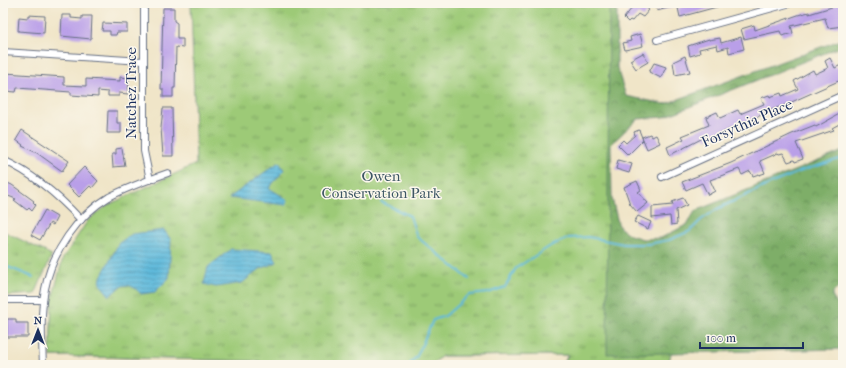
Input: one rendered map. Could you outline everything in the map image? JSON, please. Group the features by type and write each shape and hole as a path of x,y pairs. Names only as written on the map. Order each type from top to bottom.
{"street":[{"path":"657,40 791,3"},
{"name":"Natchez Trace","path":"144,6 144,151 150,180"},
{"path":"3,52 143,61"},
{"name":"Forsythia Place","path":"662,176 843,94"},
{"path":"3,160 29,172 81,220"},
{"path":"43,365 43,300 48,277 57,255 81,220 109,197 168,173"},
{"path":"3,300 43,300"}],"green space":[{"name":"Owen Conservation Park","path":"191,3 609,3 607,354 671,353 668,365 563,365 568,355 442,356 431,365 261,365 260,361 50,356 52,299 63,258 88,220 108,205 196,164"},
{"name":"Owen Conservation Park","path":"577,3 624,3 617,9 617,68 626,96 665,104 843,39 843,46 664,117 638,119 611,144 612,198 619,227 630,235 643,239 661,238 688,224 695,211 843,151 843,285 833,292 832,296 837,304 843,306 843,349 671,353 668,365 563,365 568,355 442,356 431,365 261,365 260,361 50,356 52,299 126,324"},
{"path":"3,231 52,255 35,294 3,296"}],"water":[{"path":"279,162 284,170 269,188 288,200 286,205 229,198"},
{"path":"164,230 171,240 169,278 155,292 141,294 129,285 125,285 110,296 100,284 101,277 119,243 132,234"},
{"path":"231,249 272,252 277,262 260,269 242,283 216,287 204,284 208,267"}],"building":[{"path":"636,3 641,3 649,10 643,17 638,14 632,21 630,20 628,22 624,18"},
{"path":"655,3 679,3 679,5 657,11"},
{"path":"681,3 723,3 724,5 680,17 678,8 682,7"},
{"path":"834,3 843,3 843,14 841,14 843,26 828,28 825,18 791,26 793,33 782,36 780,31 744,39 741,29 754,25 755,30 798,15 809,12 809,14 835,6"},
{"path":"163,8 174,8 174,21 177,23 177,39 183,39 183,48 176,47 175,88 173,88 173,97 163,97 163,89 161,89"},
{"path":"28,15 45,16 44,33 18,31 19,17 28,18"},
{"path":"62,15 71,15 71,18 82,19 82,16 92,16 91,39 61,36"},
{"path":"103,23 127,24 127,32 117,32 116,35 110,35 110,31 102,31"},
{"path":"640,34 643,46 625,50 623,43 631,41 630,37"},
{"path":"741,37 744,49 729,53 728,47 718,50 717,45 699,49 700,53 690,56 688,46 709,39 720,38 721,43"},
{"path":"643,53 648,62 636,69 630,60"},
{"path":"685,56 690,72 675,75 673,62"},
{"path":"830,58 835,68 843,64 843,79 768,111 706,140 705,137 670,155 667,147 684,139 682,136 709,125 706,117 717,112 720,118 738,110 740,114 764,104 761,98 769,95 770,97 781,93 782,96 798,89 794,81 813,70 815,74 828,68 825,61"},
{"path":"654,63 666,67 661,78 649,72"},
{"path":"5,73 64,77 64,85 86,86 86,79 120,81 120,77 129,78 128,94 119,93 119,96 108,96 108,92 98,91 98,97 71,95 71,92 17,88 16,92 4,91"},
{"path":"163,108 172,108 173,156 163,156 161,128"},
{"path":"108,111 117,111 117,123 121,123 121,133 107,133"},
{"path":"843,112 843,122 832,128 834,130 796,143 803,159 795,162 794,160 788,162 783,153 778,153 760,161 765,173 753,176 750,171 742,175 739,169 710,180 715,191 708,195 702,183 686,190 682,182 731,163 792,134 815,125 816,127"},
{"path":"22,130 69,161 62,171 37,153 22,146 23,145 16,140"},
{"path":"639,130 643,140 628,155 618,145 623,140 626,143 635,135 634,132"},
{"path":"650,134 652,137 656,135 660,143 647,149 642,137"},
{"path":"122,148 125,166 113,167 112,154 116,154 116,149"},
{"path":"618,160 632,164 629,173 616,169"},
{"path":"84,167 98,181 92,188 90,186 79,197 67,185"},
{"path":"3,181 12,185 34,201 33,202 36,205 32,211 29,208 27,210 14,200 16,199 3,194"},
{"path":"637,181 641,190 638,192 648,203 637,212 630,204 624,187"},
{"path":"683,198 687,205 676,210 677,224 671,225 670,216 652,218 652,207 673,205 672,202"},
{"path":"45,210 57,217 53,225 50,223 40,240 31,235"},
{"path":"638,216 651,222 648,229 634,222"},
{"path":"7,319 16,319 16,323 28,323 28,337 7,337"}],"waterway":[{"path":"409,365 417,356 433,320 445,316 469,295 488,293 505,287 516,268 552,245 569,238 588,237 624,244 648,244 669,240 690,231 701,220 717,209 772,183 804,170 843,158"},
{"path":"381,202 410,216 417,237 469,279"},
{"path":"3,265 33,277"}]}
